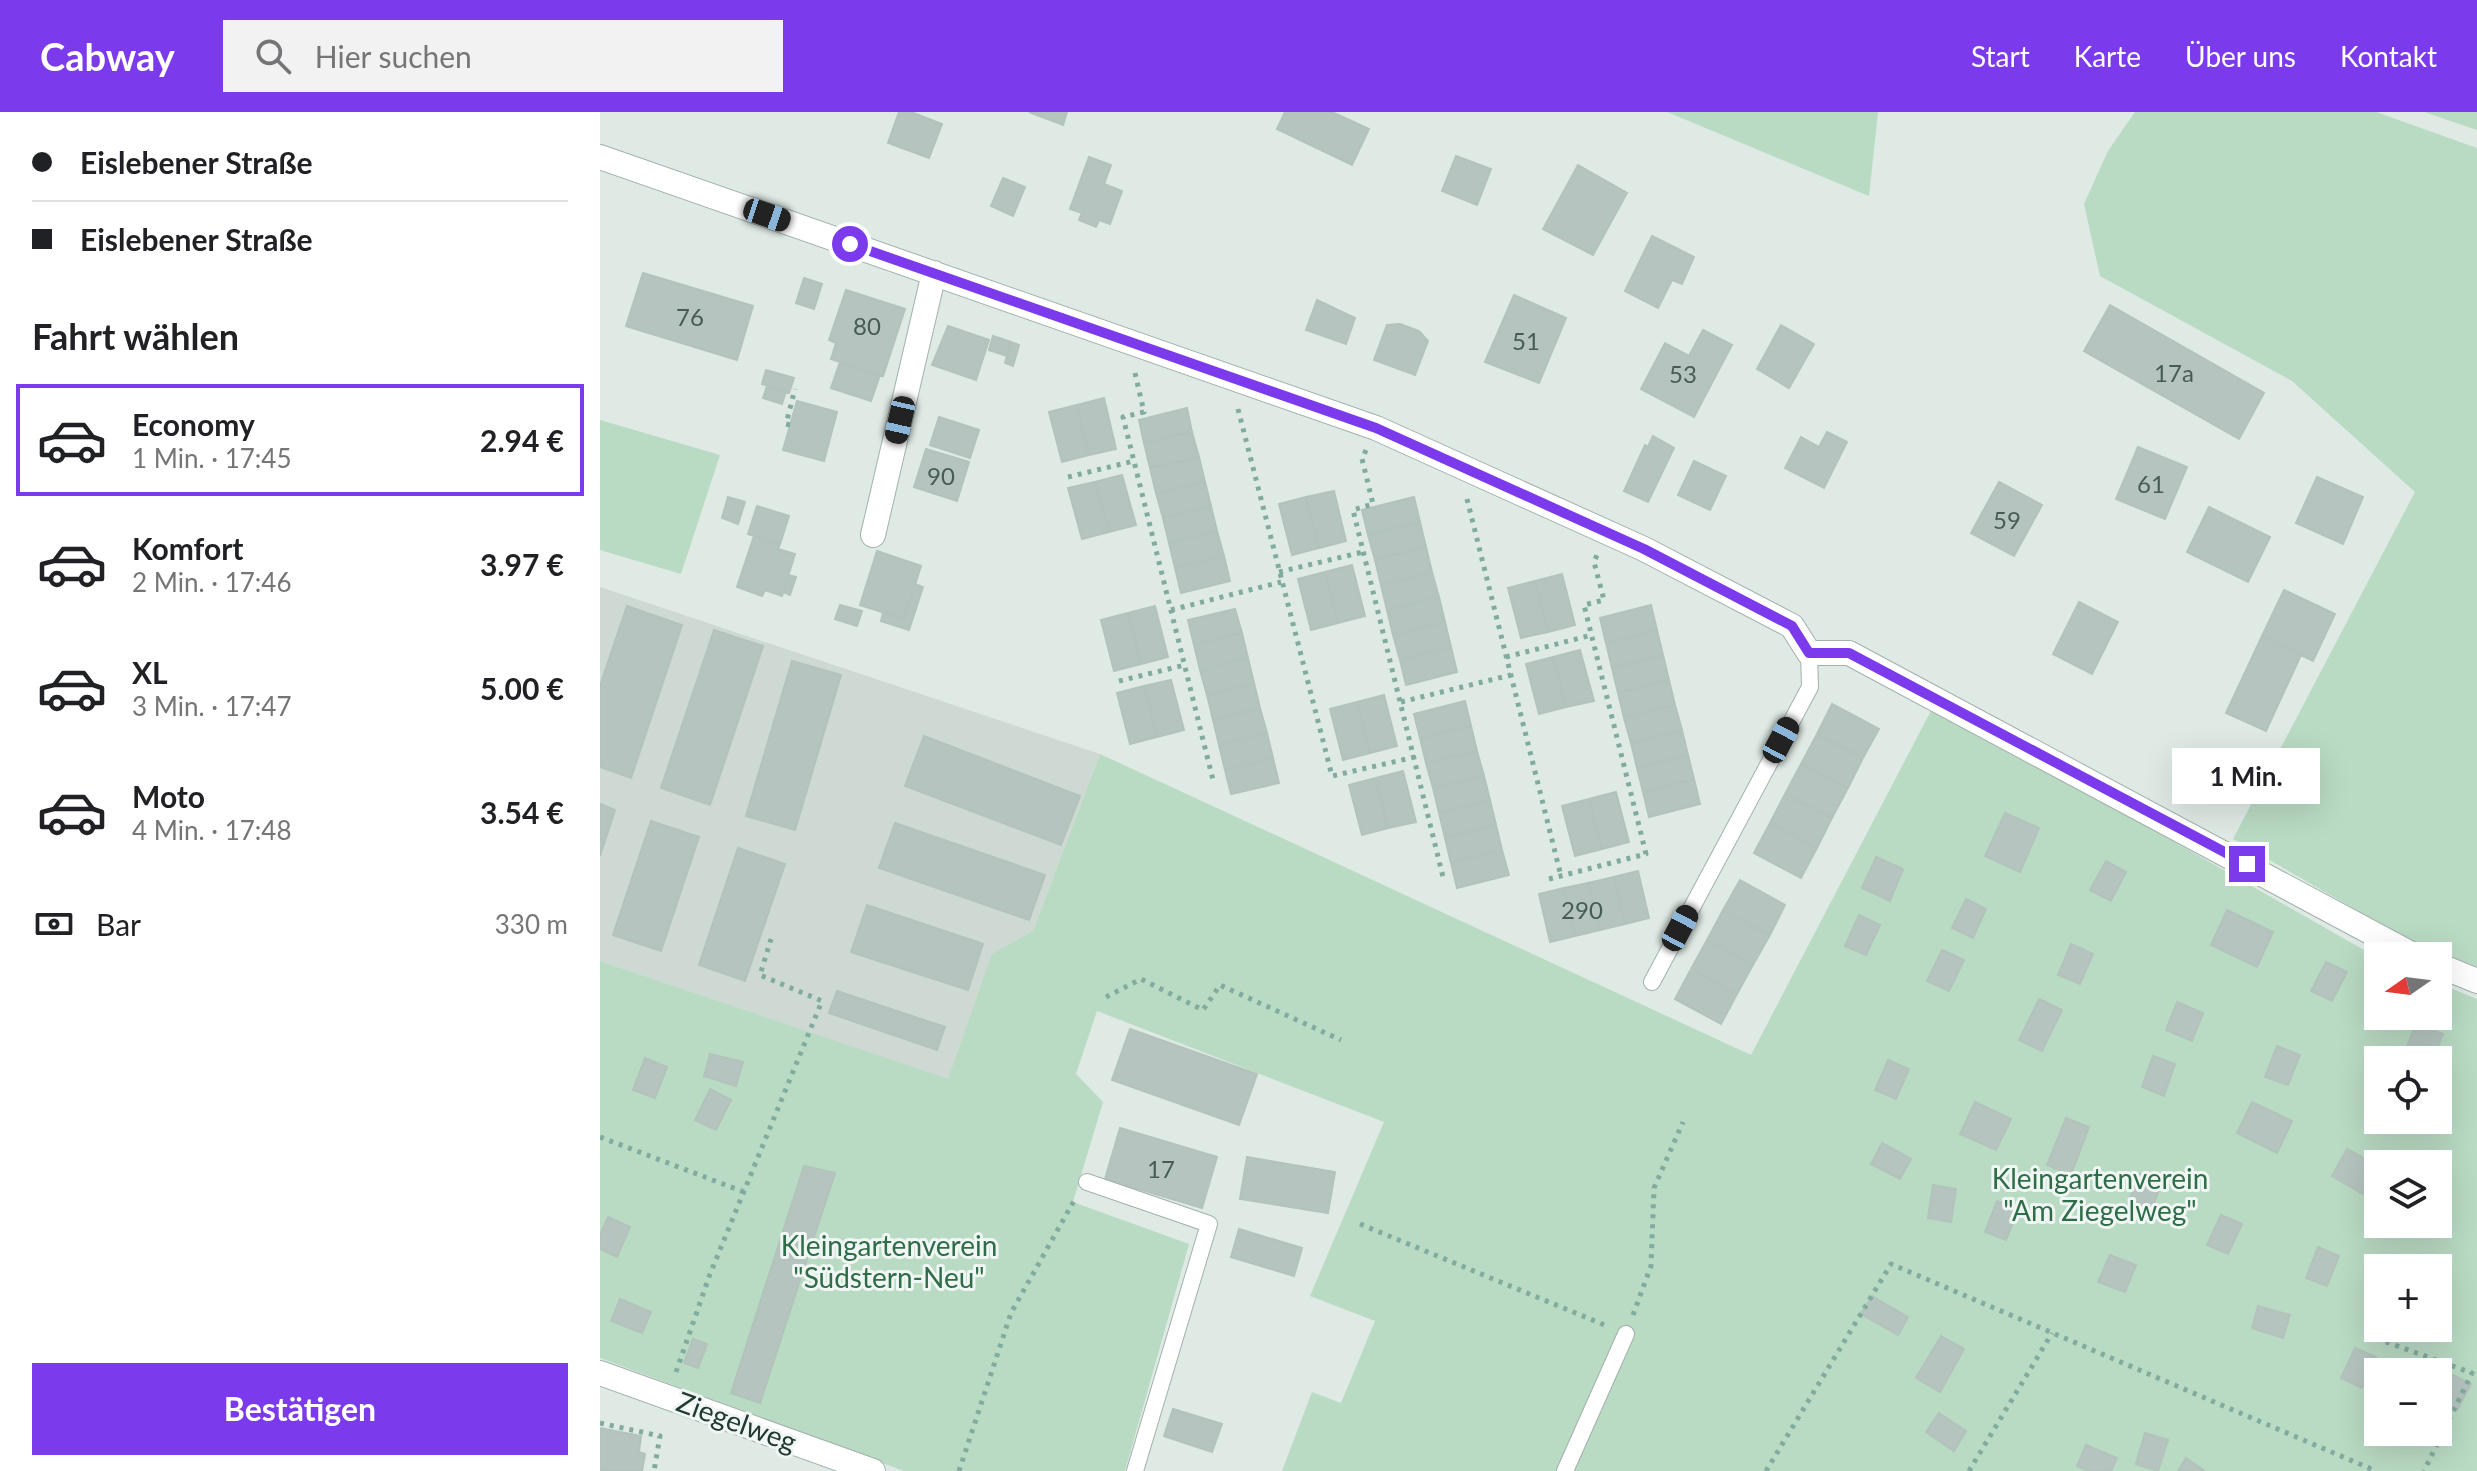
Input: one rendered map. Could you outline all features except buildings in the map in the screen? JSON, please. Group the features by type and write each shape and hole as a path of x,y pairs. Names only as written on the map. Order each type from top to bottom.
{"street":[{"path":"600,157 1242,378 1376,428 1644,549 1792,626 1809,653 1849,653 2389,942"},
{"path":"873,535 934,273"},
{"path":"2452,971 2477,981"},
{"name":"Ziegelweg","path":"600,1373 873,1471"}],"lane":[{"path":"1652,982 1810,687 1809,653"},
{"path":"1087,1182 1209,1224 1135,1471"},
{"path":"1565,1471 1626,1334"}],"path":[{"path":"1242,378 1237,404 1332,776 1415,757"},
{"path":"1137,382 1144,412 1123,417 1214,784"},
{"path":"790,425 786,424 795,389"},
{"path":"1068,477 1134,461"},
{"path":"1365,471 1373,504 1353,510 1443,877"},
{"path":"1473,471 1466,492 1561,876"},
{"path":"1278,572 1363,552"},
{"path":"1549,879 1646,854 1584,605 1604,600 1597,575"},
{"path":"1171,610 1281,582"},
{"path":"1506,657 1592,635"},
{"path":"1119,681 1185,665"},
{"path":"1401,702 1511,675"},
{"path":"668,1396 710,1274 822,1001 760,975 771,939"},
{"path":"1106,997 1141,979 1203,1010 1220,985 1341,1040"},
{"path":"1360,1224 1626,1334 1651,1266 1654,1188 1683,1122"},
{"path":"600,1137 744,1192"},
{"path":"959,1471 1011,1313 1087,1182"},
{"path":"1766,1471 1891,1264 2376,1471"},
{"path":"1969,1471 2052,1333"},
{"path":"2386,1342 2472,1373 2424,1471"},
{"path":"600,1423 660,1436 654,1471"}],"shaded area":[{"path":"600,587 1100,754 1033,931 992,955 948,1080 600,961"}],"green space":[{"path":"1667,112 1878,112 1869,196"},
{"path":"2135,112 2376,112 2477,148 2477,968 2452,958 2452,942 2408,940 2233,839 2415,492 2292,381 2100,276 2084,204 2108,151"},
{"path":"2424,112 2477,112 2477,130"},
{"path":"600,420 720,455 681,574 600,550"},
{"path":"1934,705 2364,950 2364,1030 2452,1030 2452,989 2477,999 2477,1471 1282,1471 1312,1392 1341,1403 1375,1321 1310,1296 1384,1122 1097,1011 1076,1074 1103,1102 1073,1202 1189,1244 1125,1471 904,1471 600,1358 600,961 948,1079 992,954 1033,931 1100,754 1751,1055"}],"route":[{"path":"850,244 1242,378 1376,428 1644,549 1792,626 1809,653 1849,653 2247,864"}],"park label":[{"name":"Kleingartenverein \"Am Ziegelweg\"","path":"2100,1194"},
{"name":"Kleingartenverein \"Südstern-Neu\"","path":"889,1261"}]}
